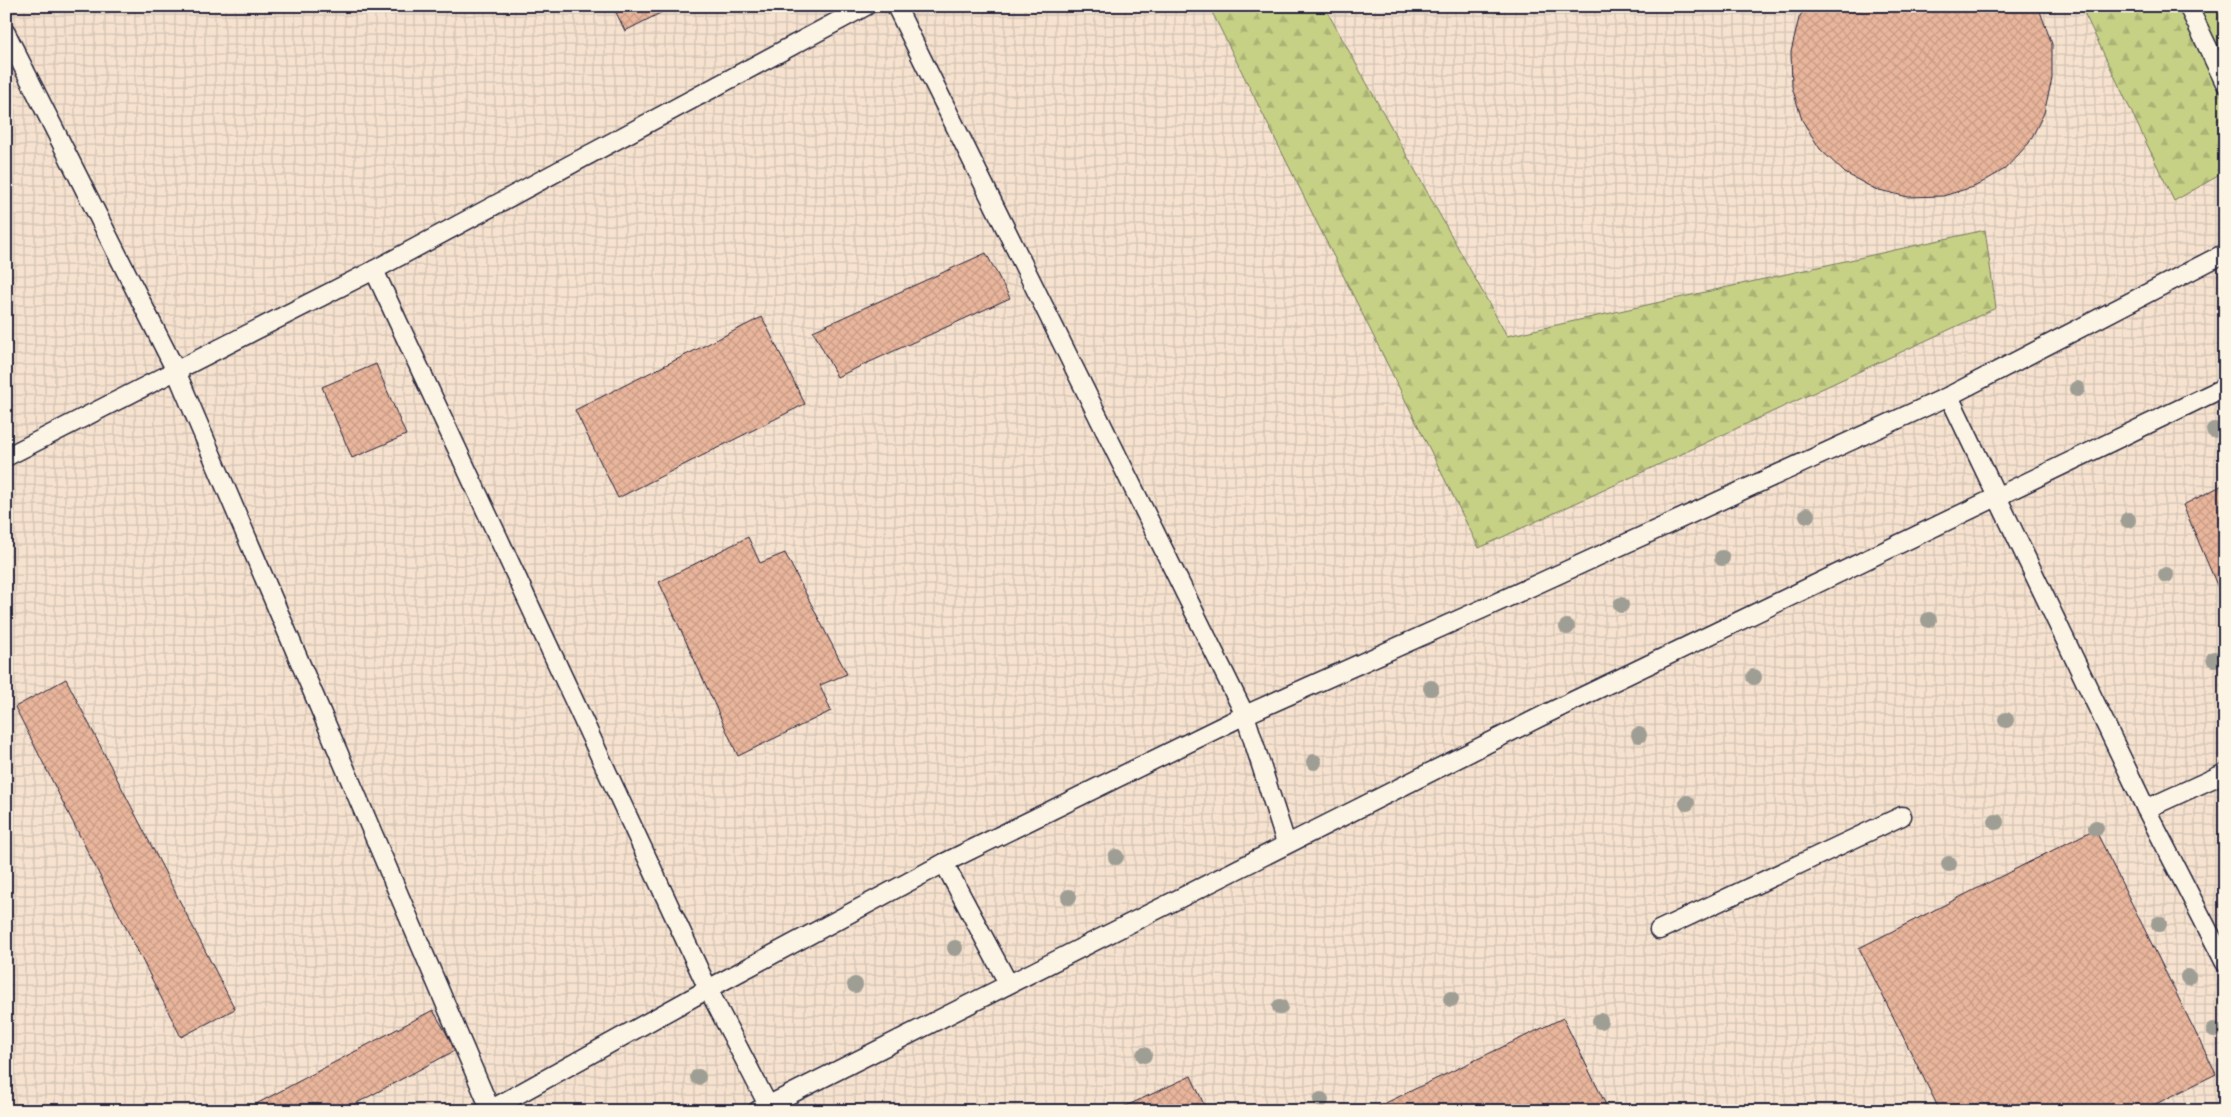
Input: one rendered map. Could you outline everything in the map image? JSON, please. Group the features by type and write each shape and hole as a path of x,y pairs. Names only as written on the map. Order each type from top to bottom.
{"lane":[{"path":"6,457 374,270 866,6"},
{"path":"896,6 1245,715 1286,843"},
{"path":"2188,6 2225,83"},
{"path":"6,33 176,371 490,1110 708,989 944,863 1245,715 1490,606 1948,396 2225,253"},
{"path":"374,270 762,1108 1546,714 2225,387"},
{"path":"1948,396 2146,809 2225,963"},
{"path":"2146,809 2225,773"},
{"path":"1659,930 1902,816"},
{"path":"944,863 1008,983"}],"shaded area":[{"path":"6,6 2225,6 2225,1111 6,1111"}],"green space":[{"path":"1209,6 1324,6 1507,336 1985,230 1996,308 1479,548"},
{"path":"2081,6 2225,6 2225,172 2174,201"}],"building":[{"path":"613,6 674,6 625,31"},
{"path":"1806,6 2038,6 2052,44 2052,79 2044,113 2029,143 2005,169 1976,186 1943,196 1908,197 1875,189 1845,173 1820,149 1802,120 1792,87 1791,52 1799,18"},
{"path":"986,253 1010,298 837,377 813,331"},
{"path":"762,317 805,404 618,498 575,410"},
{"path":"376,364 406,435 352,458 322,387"},
{"path":"2225,484 2225,604 2183,505"},
{"path":"748,537 760,563 785,553 847,674 820,685 831,711 738,756 659,582"},
{"path":"66,679 235,1009 181,1037 15,707"},
{"path":"2095,829 2216,1074 2142,1111 1940,1111 1859,948"},
{"path":"433,1010 456,1050 342,1111 243,1111"},
{"path":"1563,1018 1609,1111 1369,1111"},
{"path":"1191,1076 1207,1111 1115,1111"}]}
